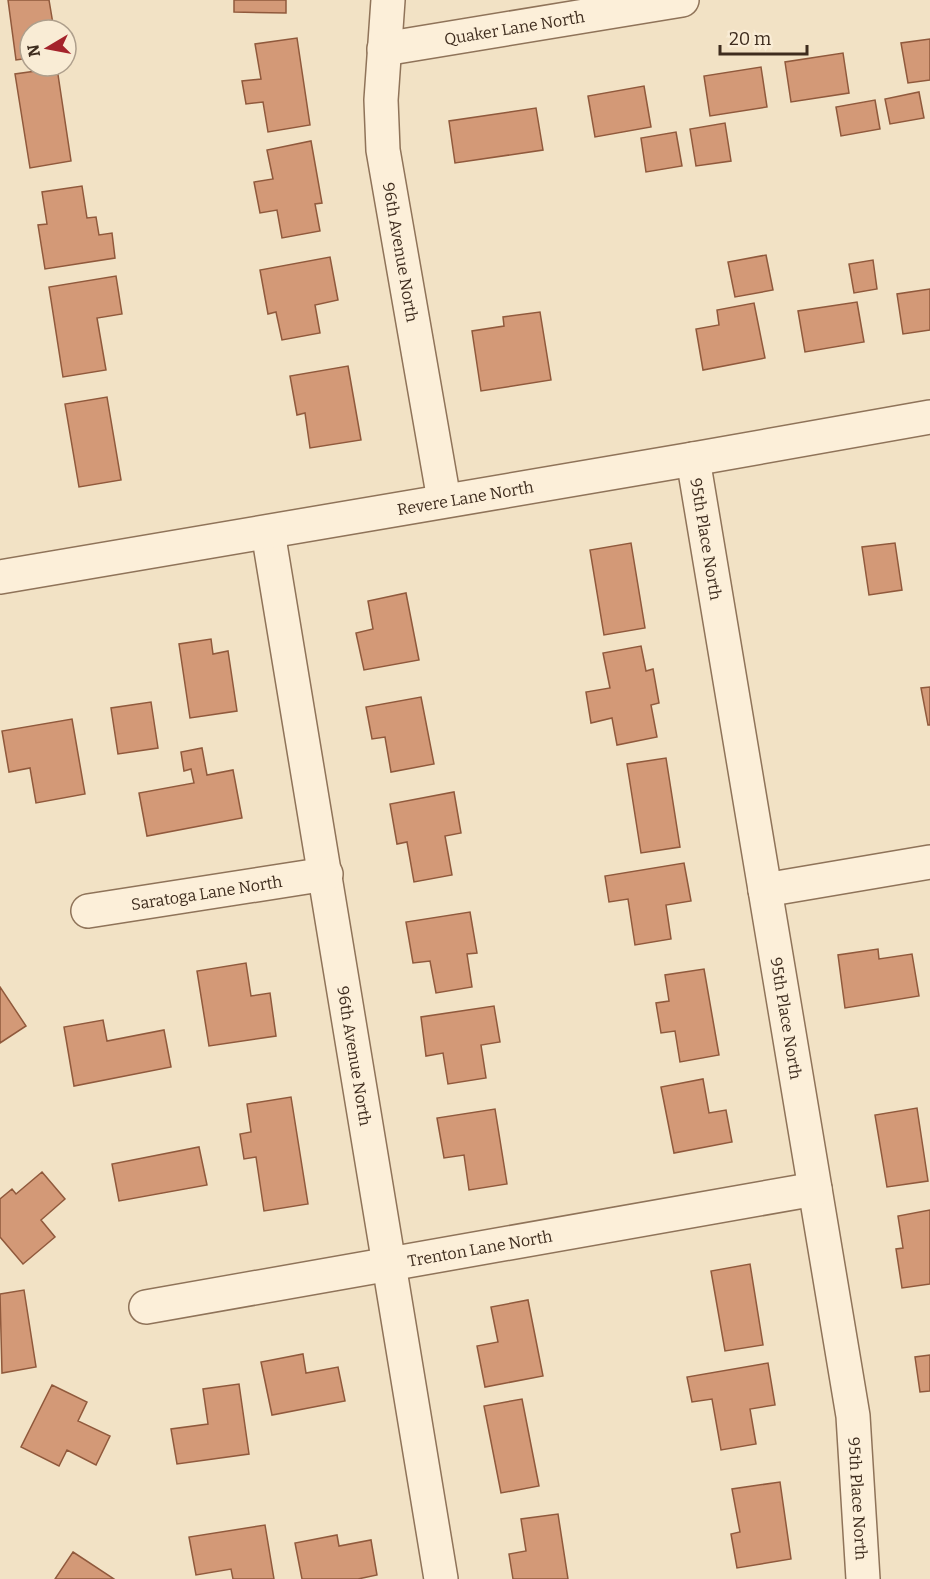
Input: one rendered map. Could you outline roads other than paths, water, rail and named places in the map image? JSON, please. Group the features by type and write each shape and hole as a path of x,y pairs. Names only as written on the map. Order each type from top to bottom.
{"street":[{"name":"96th Avenue North","path":"388,0 381,100 383,150 444,500"},
{"name":"Quaker Lane North","path":"384,50 682,0"},
{"name":"Revere Lane North","path":"0,577 930,417"},
{"name":"95th Place North","path":"693,459 853,1416 862,1579"},
{"name":"96th Avenue North","path":"268,532 441,1579"},
{"path":"765,890 930,862"},
{"name":"Saratoga Lane North","path":"87,911 326,874"},
{"name":"Trenton Lane North","path":"146,1307 815,1189"}]}
